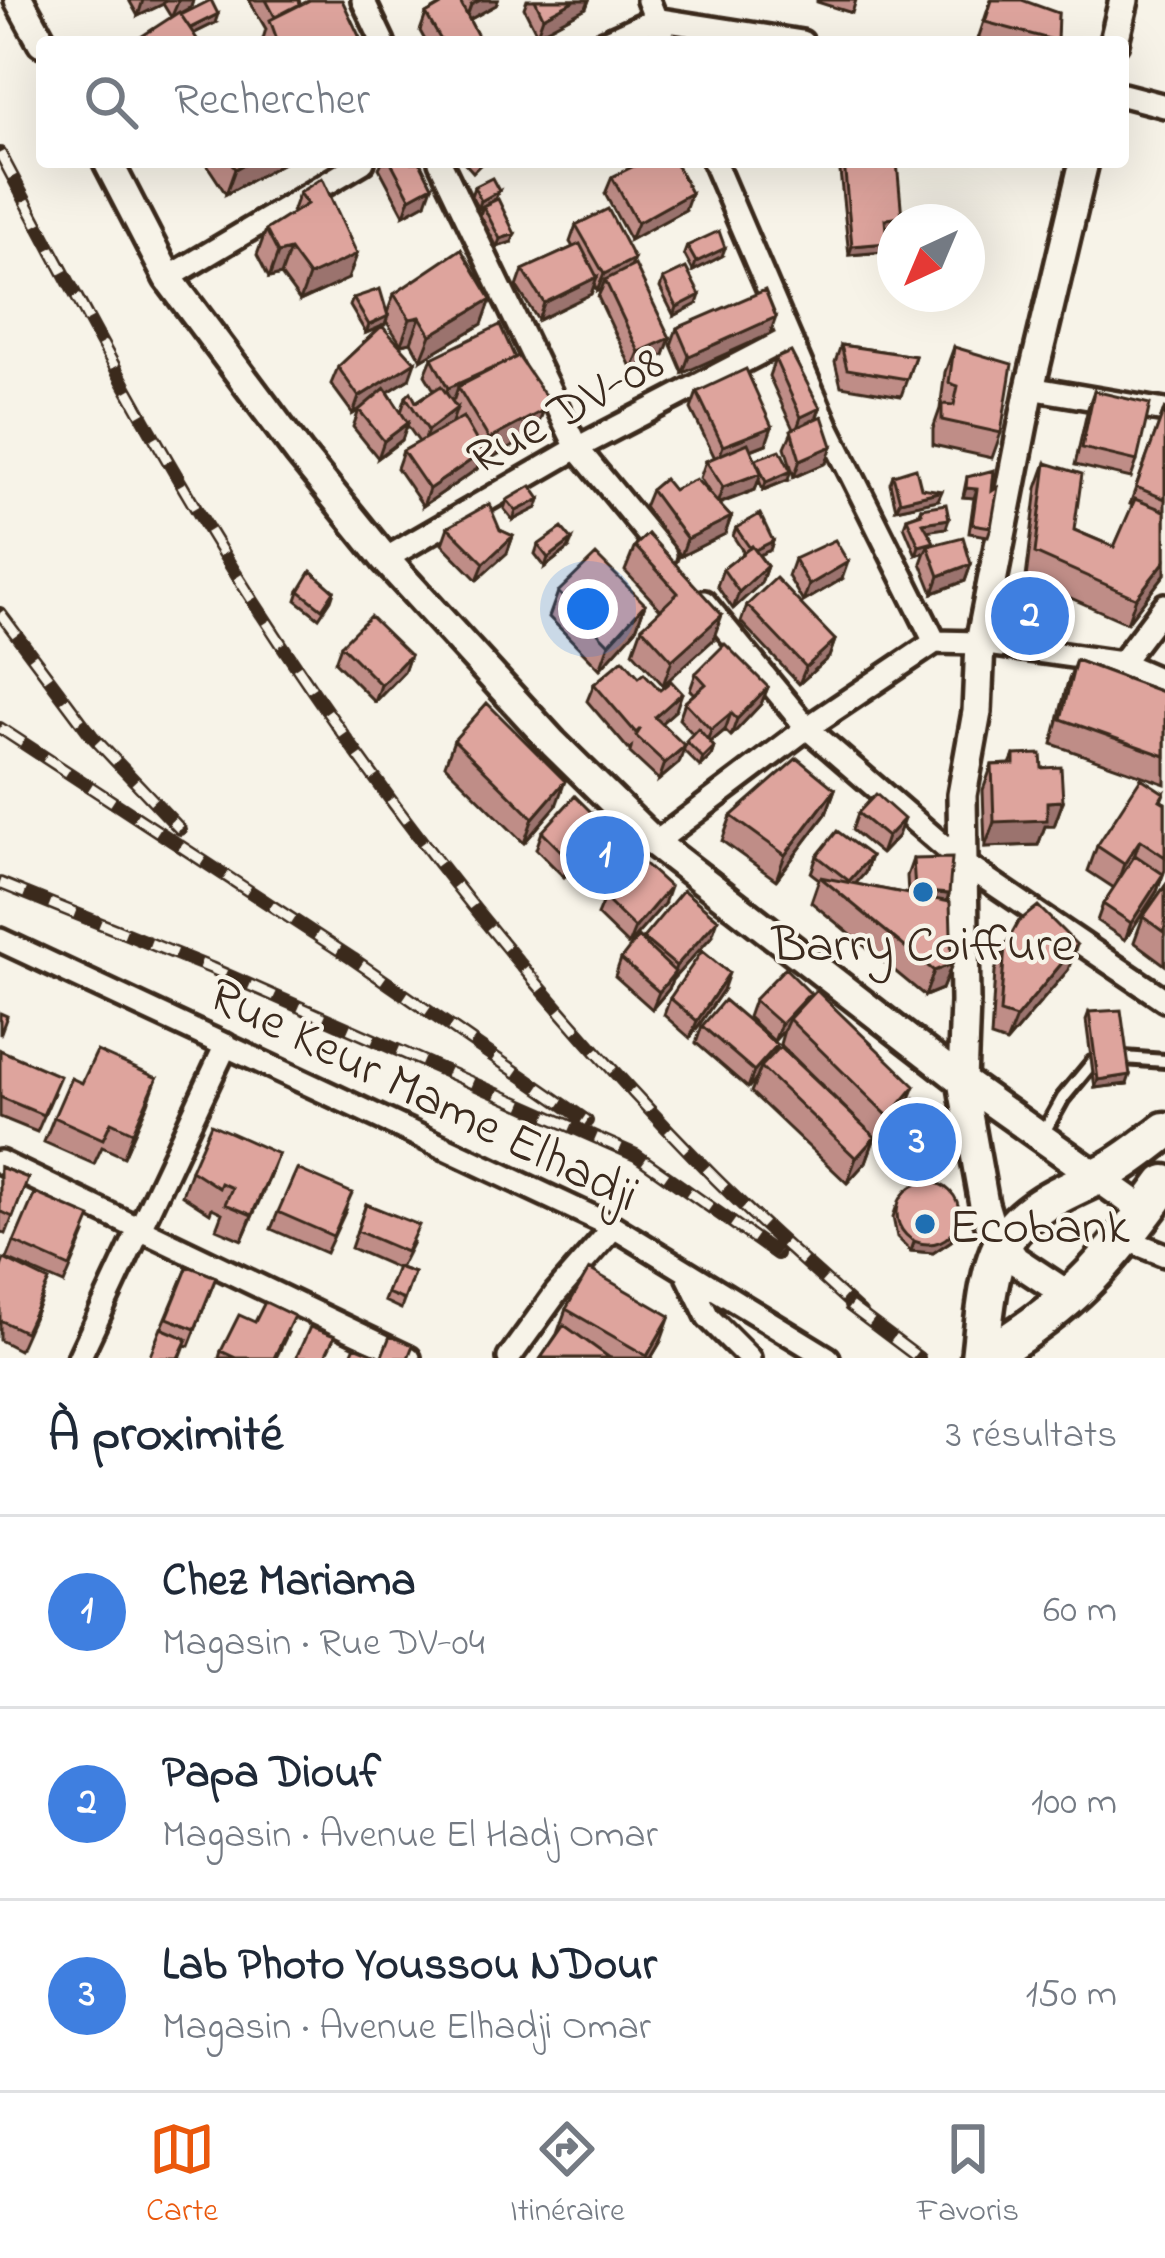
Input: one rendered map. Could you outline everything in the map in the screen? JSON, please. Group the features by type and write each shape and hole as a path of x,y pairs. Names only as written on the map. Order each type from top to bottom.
{"highway":[{"path":"982,1358 987,1305 1002,1244 1040,1206 1099,1175 1165,1131"},
{"path":"982,1358 1053,1314 1145,1212"}],"street":[{"path":"19,0 39,36"},
{"path":"362,0 379,36"},
{"path":"1115,36 1124,0"},
{"path":"613,36 651,9 775,36"},
{"path":"1129,97 1165,106"},
{"path":"110,168 168,278 299,453 385,559 554,743 656,843 962,1081 1145,1212 1165,1255"},
{"path":"168,278 353,168"},
{"path":"443,168 578,448 807,728 963,863 1165,1000"},
{"path":"717,168 788,339 935,643"},
{"path":"1071,1297 1015,1261 990,1224 984,1204 962,1081 962,795 976,712 980,643 1030,388 1083,168"},
{"name":"Rue DV-08","path":"385,559 578,448 788,339"},
{"path":"1030,388 1165,411"},
{"path":"1121,663 1165,605"},
{"path":"656,843 807,728 935,643 980,643 1121,663 1165,682"},
{"name":"Rue Keur Mame Elhadji","path":"0,940 614,1227 828,1358"},
{"path":"79,1358 226,1045"},
{"path":"0,1162 409,1358"},
{"path":"509,1358 556,1293 614,1227"},
{"path":"688,1276 708,1317 749,1358"}],"lane":[{"path":"1124,1058 1165,1061"},
{"path":"1042,1136 1063,1098 1092,1063"}],"building":[{"path":"211,0 218,14 190,28 181,15"},
{"path":"266,0 299,0 300,4 275,17"},
{"path":"310,0 342,0 359,36 276,36 270,20"},
{"path":"459,0 478,36 439,36 426,14"},
{"path":"535,0 575,0 543,17"},
{"path":"992,0 1022,0 1058,13 1057,36 1038,36 985,22"},
{"path":"179,12 195,36 142,36"},
{"path":"394,168 423,168 432,186 410,198"},
{"path":"630,168 678,168 691,193 637,223 612,177"},
{"path":"845,168 898,168 901,204 877,204 877,244 852,246"},
{"path":"322,178 357,254 309,276 290,250 278,253 266,230 307,204 299,193"},
{"path":"492,178 499,191 481,201 474,187"},
{"path":"498,199 515,234 500,239 483,206"},
{"path":"608,209 634,259 604,274 576,225"},
{"path":"719,231 725,248 696,262 687,246"},
{"path":"580,244 597,277 544,303 523,270"},
{"path":"461,249 491,299 431,335 420,317 410,319 394,294"},
{"path":"635,265 670,338 639,352 605,280"},
{"path":"686,268 700,295 677,307 663,279"},
{"path":"380,289 388,316 369,325 353,298"},
{"path":"765,290 776,317 689,356 677,328"},
{"path":"500,325 515,358 448,388 432,358"},
{"path":"382,326 415,362 359,397 338,367"},
{"path":"841,345 915,356 907,379 847,369"},
{"path":"954,347 1012,364 1001,433 942,420 942,404 954,405 958,386 949,383"},
{"path":"791,352 820,408 801,417 775,359"},
{"path":"518,356 546,397 544,410 489,439 458,387"},
{"path":"746,369 772,427 723,446 697,392"},
{"path":"441,386 457,408 428,430 406,397 411,392 416,402"},
{"path":"385,388 408,423 384,441 359,410"},
{"path":"1094,391 1150,404 1137,461 1082,448"},
{"path":"1165,407 1165,499 1136,487"},
{"path":"822,416 832,446 800,460 791,430"},
{"path":"463,417 483,452 429,489 403,451"},
{"path":"748,443 761,473 723,487 706,461"},
{"path":"780,450 791,471 766,482 756,459"},
{"path":"1046,463 1082,474 1074,530 1114,547 1135,499 1165,511 1165,561 1136,598 1035,553"},
{"path":"916,468 921,488 942,491 900,501 893,475"},
{"path":"994,470 992,491 998,487 991,527 972,524 977,489 966,488 967,477"},
{"path":"664,479 673,490 696,479 731,517 687,539 651,490"},
{"path":"531,486 540,499 516,511 507,500"},
{"path":"489,504 500,530 513,536 484,563 448,527"},
{"path":"946,504 949,519 923,523 934,542 919,546 907,518 922,513 921,508"},
{"path":"760,514 773,541 755,550 736,528"},
{"path":"562,528 572,540 548,558 538,545"},
{"path":"648,534 722,615 672,660 642,627 678,593 635,546"},
{"path":"963,537 971,564 939,576 928,546"},
{"path":"835,540 848,562 809,585 794,559"},
{"path":"752,546 767,566 739,592 723,569"},
{"path":"596,555 645,604 609,644 558,592"},
{"path":"311,571 334,591 322,609 299,591"},
{"path":"776,578 835,640 806,667 747,605"},
{"path":"370,616 410,655 381,685 341,645"},
{"path":"725,644 768,687 737,719 731,713 711,730 685,702 706,684 696,673"},
{"path":"623,659 660,690 671,681 682,693 655,717 685,746 665,763 636,736 641,728 636,733 594,684"},
{"path":"1076,660 1165,693 1165,756 1061,719"},
{"path":"487,703 565,781 533,818 454,740"},
{"path":"698,728 714,747 703,758 686,741"},
{"path":"1041,754 1042,768 1061,767 1063,801 1047,802 1047,820 994,822 992,765 1014,764 1014,755"},
{"path":"797,758 835,789 785,855 731,816"},
{"path":"1141,778 1164,793 1160,800 1165,803 1165,857 1140,840 1124,864 1097,846"},
{"path":"876,794 904,819 887,837 858,813"},
{"path":"575,796 603,824 570,860 542,832"},
{"path":"837,831 871,856 849,881 817,856"},
{"path":"1135,855 1163,874 1131,923 1103,904"},
{"path":"638,858 670,887 635,928 604,898"},
{"path":"952,858 949,894 915,891 913,859"},
{"path":"820,877 950,902 952,964 934,971"},
{"path":"1165,886 1165,933 1143,917"},
{"path":"683,890 718,919 676,966 643,938"},
{"path":"1038,906 1077,945 1016,1018 1000,1013 1005,946 1018,922"},
{"path":"638,937 675,972 659,992 621,959"},
{"path":"702,951 729,973 697,1021 670,998"},
{"path":"785,968 810,993 781,1024 754,1000"},
{"path":"816,990 915,1086 889,1117 789,1019"},
{"path":"724,1000 777,1045 754,1071 702,1026"},
{"path":"1121,1010 1130,1075 1098,1080 1089,1012"},
{"path":"780,1047 875,1137 856,1158 761,1067"},
{"path":"0,1050 60,1076 43,1115 0,1097"},
{"path":"97,1051 157,1078 133,1132 111,1122 103,1139 54,1117 71,1078 82,1083"},
{"path":"915,1098 944,1124 925,1146 897,1119"},
{"path":"211,1124 278,1154 252,1215 225,1204 232,1188 221,1183 219,1188 191,1170"},
{"path":"0,1167 28,1178 13,1217 0,1211"},
{"path":"297,1169 352,1193 333,1236 278,1212"},
{"name":"Ecobank","path":"928,1182 950,1191 959,1213 950,1235 928,1244 906,1235 897,1213 906,1191"},
{"path":"35,1193 91,1217 70,1267 14,1242"},
{"path":"366,1204 419,1225 406,1252 357,1231"},
{"path":"4,1259 49,1281 25,1332 0,1320"},
{"path":"188,1266 216,1277 195,1329 167,1318"},
{"path":"397,1267 414,1273 404,1300 387,1293"},
{"path":"589,1269 670,1316 647,1356 566,1309"},
{"path":"265,1302 294,1316 274,1358 236,1358 221,1351 239,1315 255,1322"},
{"path":"564,1325 610,1358 541,1358"},
{"path":"310,1327 335,1336 324,1358 296,1358"},
{"path":"161,1328 187,1339 178,1358 149,1358"},
{"path":"390,1336 413,1345 408,1358 381,1358"},
{"path":"355,1346 377,1355 376,1358 350,1358"}],"railway":[{"path":"0,153 220,549 305,680 411,827 525,970 645,1106 726,1189 861,1313"},
{"path":"0,613 92,736 180,829"},
{"path":"0,728 353,959 587,1121"},
{"path":"0,883 211,968 636,1155 777,1254"},
{"path":"850,1306 919,1358"}],"place":[{"name":"Papa Diouf","path":"1030,616"},
{"name":"Chez Mariama","path":"605,855"},
{"name":"Barry Coiffure","path":"923,892"},
{"name":"Lab Photo Youssou NDour","path":"917,1142"},
{"name":"Ecobank","path":"925,1224"}]}
